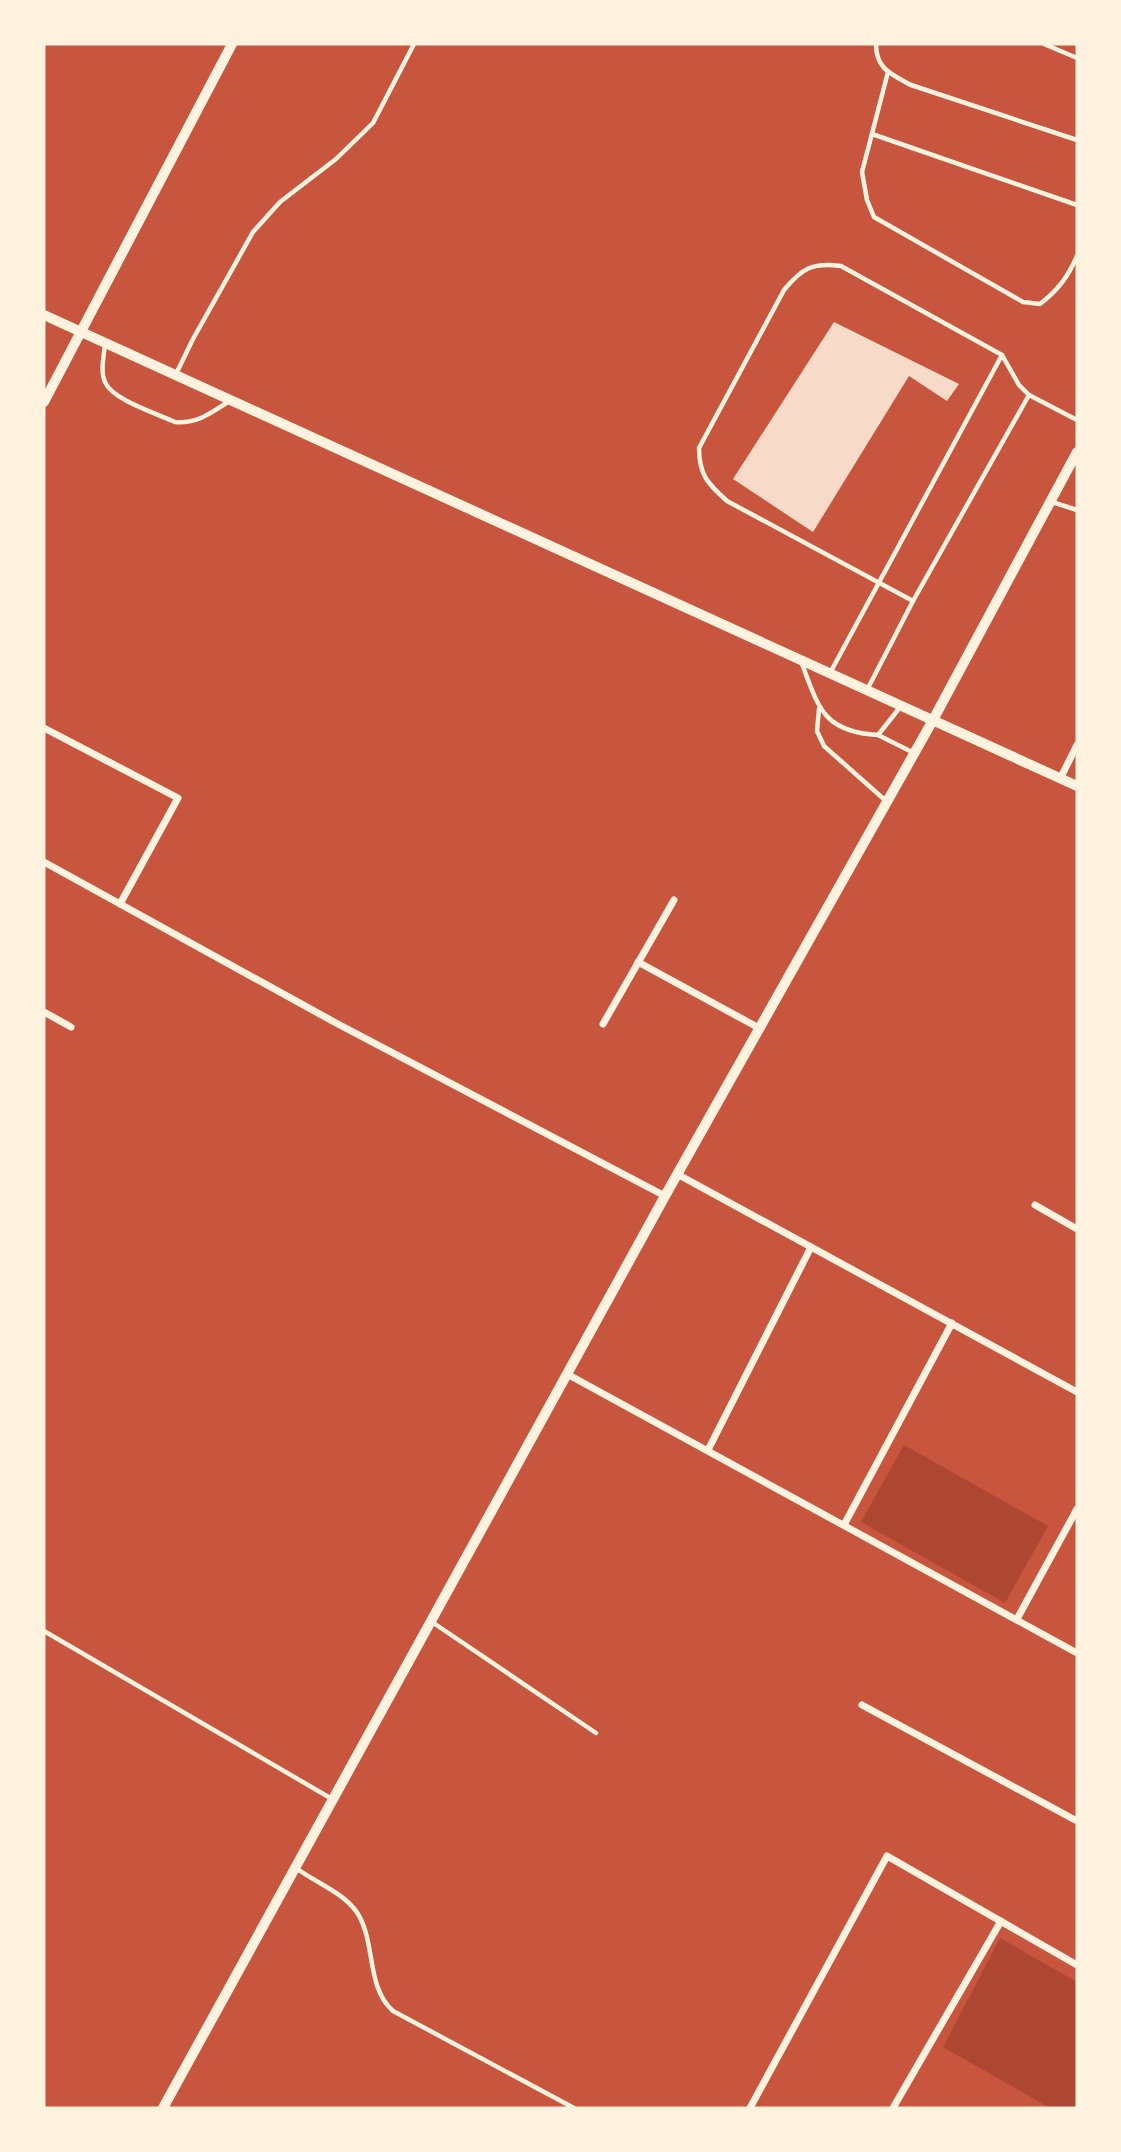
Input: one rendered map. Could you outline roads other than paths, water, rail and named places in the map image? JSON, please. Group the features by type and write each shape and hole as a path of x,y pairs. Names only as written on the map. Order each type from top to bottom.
{"street":[{"path":"44,402 232,44"},
{"path":"44,315 1077,786"},
{"path":"163,2108 677,1174 1076,460"},
{"path":"44,728 178,798 120,904"},
{"path":"1060,779 1077,745"},
{"path":"44,862 336,1023 665,1196"},
{"path":"603,1024 674,900"},
{"path":"638,962 759,1028"},
{"path":"44,1012 71,1027"},
{"path":"677,1174 1077,1392"},
{"path":"1035,1205 1077,1227"},
{"path":"708,1450 811,1247"},
{"path":"844,1525 952,1324"},
{"path":"567,1374 1077,1653"},
{"path":"1017,1619 1077,1509"},
{"path":"862,1705 1077,1821"},
{"path":"750,2108 887,1856 1077,1965"},
{"path":"893,2108 1001,1922"}],"lane":[{"path":"176,375 253,232 280,202 336,159 373,123 414,44"},
{"path":"876,44 876,58 888,72 911,85 1077,140"},
{"path":"1044,44 1077,58"},
{"path":"888,72 862,172 867,200 874,217 1023,302 1040,304 1056,292 1068,277 1077,256"},
{"path":"872,134 1077,205"},
{"path":"914,601 727,501 706,480 699,466 699,448 793,278 823,263 841,266 1002,355 1019,385 1029,395 1077,420"},
{"path":"105,343 103,370 105,382 112,393 175,422 186,423 203,418 231,400"},
{"path":"830,674 877,582 1002,355"},
{"path":"867,690 1029,395"},
{"path":"1051,502 1077,510"},
{"path":"800,660 819,708 835,724 855,733 878,735 914,753"},
{"path":"878,735 901,706"},
{"path":"819,708 817,731 824,746 887,801"},
{"path":"431,1621 596,1733"},
{"path":"44,1631 332,1800"},
{"path":"295,1868 347,1901 357,1913 368,1935 377,1987 383,2003 393,2011 574,2108"}]}
